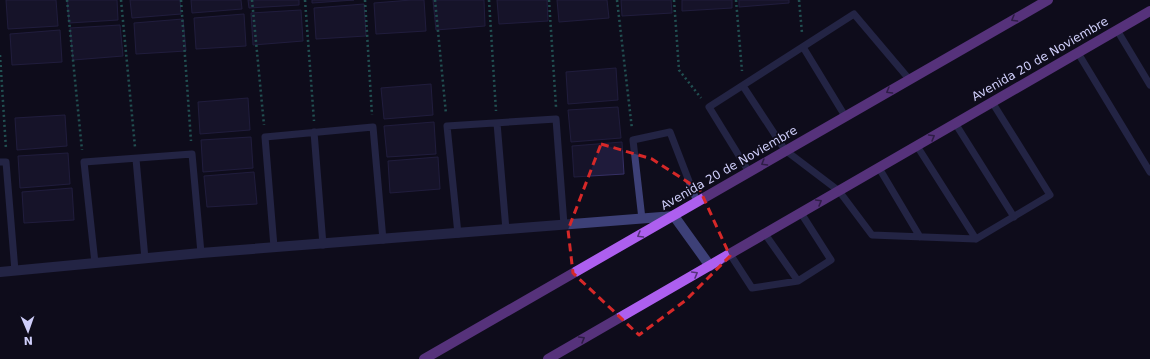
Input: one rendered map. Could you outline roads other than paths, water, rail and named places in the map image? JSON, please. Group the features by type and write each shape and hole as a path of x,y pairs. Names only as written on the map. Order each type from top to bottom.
{"main road":[{"name":"Avenida 20 de Noviembre","path":"424,359 1048,0"},
{"name":"Avenida 20 de Noviembre","path":"548,359 1150,11"}],"street":[{"path":"0,272 201,253 383,240 674,216 710,266"}],"lane":[{"path":"749,172 709,107 854,14 909,79"},
{"path":"1117,30 1150,85"},
{"path":"803,47 845,116"},
{"path":"1078,53 1150,172"},
{"path":"743,86 785,150 839,191 872,235 976,239 1050,195 992,102"},
{"path":"458,234 447,126 556,119 564,225"},
{"path":"497,123 506,230"},
{"path":"955,123 1014,217"},
{"path":"274,247 265,137 373,127 383,240"},
{"path":"314,132 323,244"},
{"path":"642,219 633,140 670,132 697,202"},
{"path":"917,146 976,239"},
{"path":"95,263 84,162 192,154 201,253"},
{"path":"136,159 145,259"},
{"path":"3,162 15,271"},
{"path":"879,168 920,237"},
{"path":"730,254 752,288 798,281 832,260 801,213"},
{"path":"765,234 798,281"}]}
